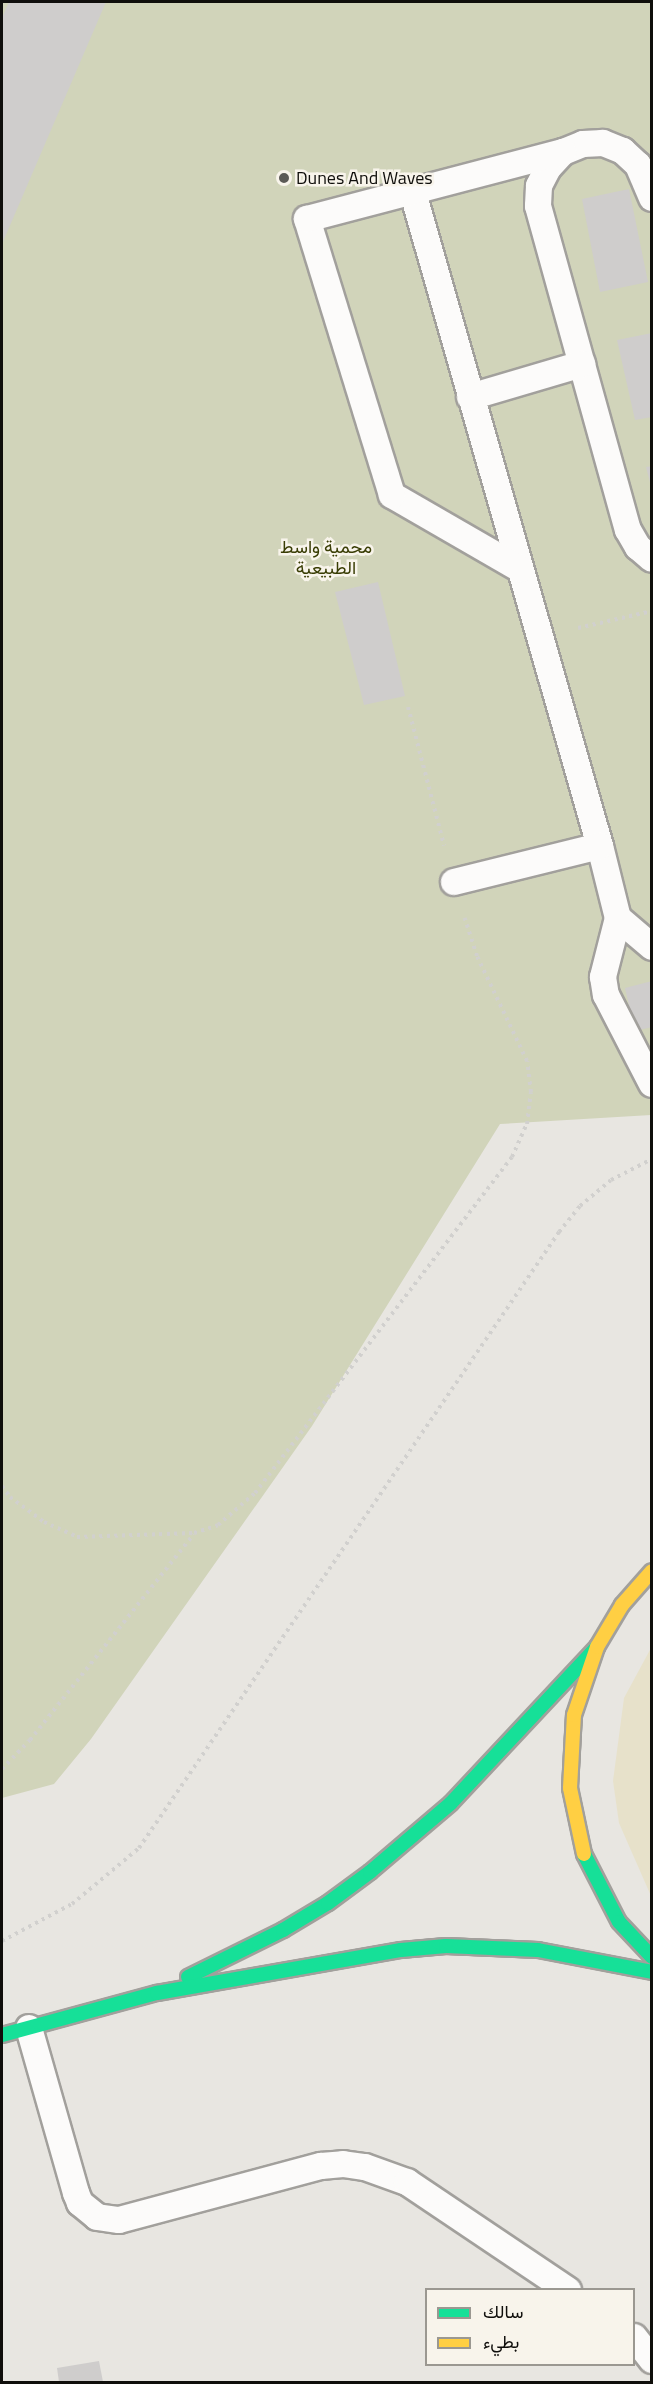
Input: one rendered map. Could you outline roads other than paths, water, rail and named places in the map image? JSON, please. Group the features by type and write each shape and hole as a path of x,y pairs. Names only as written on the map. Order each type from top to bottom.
{"main road":[{"path":"157,1993 283,1930 328,1903 411,1839 480,1774 597,1647 622,1605 651,1571"},
{"path":"597,1647 574,1715 570,1788 585,1859 619,1922 651,1957"},
{"path":"2,2036 157,1993 401,1950 446,1946 538,1950 651,1972"}],"lane":[{"path":"520,568 392,495 307,219 564,152 583,144 603,143 623,151 638,165 651,198"},
{"path":"564,152 548,168 539,186 538,206 627,530 638,547 651,559"},
{"path":"413,193 600,846 618,918 603,977 604,987 651,1084"},
{"path":"470,397 582,364"},
{"path":"454,882 600,846"},
{"path":"618,918 651,947"},
{"path":"28,2028 75,2193 80,2203 98,2217 119,2220 321,2166 343,2164 365,2167 407,2182 566,2288"},
{"path":"635,2340 651,2360"}],"place":[{"name":"Dunes And Waves","path":"284,178"}],"park label":[{"name":"محمية واسط الطبيعية","path":"326,558"}]}
